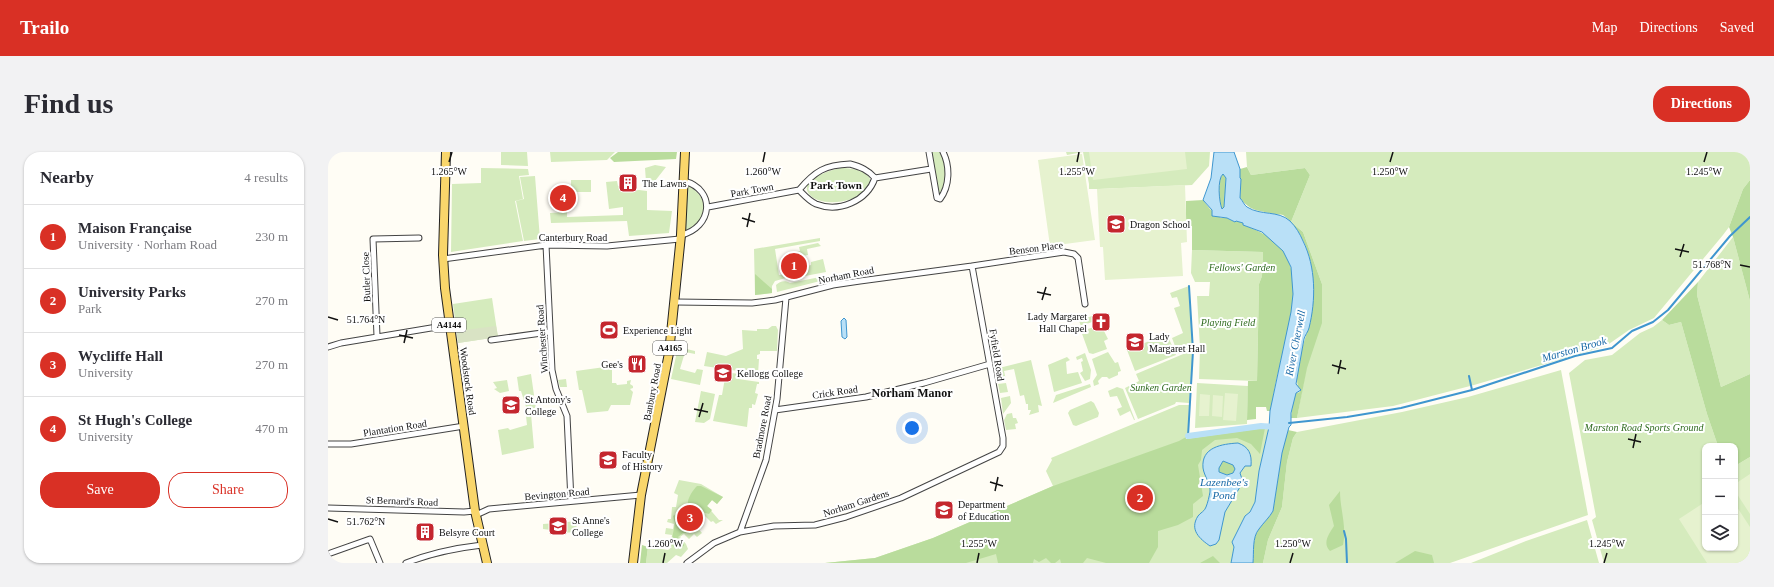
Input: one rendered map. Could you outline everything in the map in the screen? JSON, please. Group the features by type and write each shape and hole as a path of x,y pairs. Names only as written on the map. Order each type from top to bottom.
{"main road":[{"name":"Woodstock Road","path":"446,152 443,259 444,288 464,426 473,513 487,563"},
{"name":"Banbury Road","path":"632,563 641,495 667,367 676,302 685,152"}],"street":[{"path":"929,152 937,198 940,199 948,176 943,152"},
{"path":"850,164 863,168 870,172 875,178 868,193 854,202 844,206 816,204 799,190 812,175 835,165 850,164"},
{"path":"875,178 931,169"},
{"path":"680,237 688,234 698,227 703,221 708,207 699,190 690,183 684,181"},
{"name":"Park Town","path":"708,207 799,190"},
{"name":"Canterbury Road","path":"443,259 546,245 607,246 680,237"},
{"name":"Butler Close","path":"377,336 373,239 419,238"},
{"name":"Winchester Road","path":"546,245 552,370 556,388 567,416 571,501"},
{"name":"Benson Place","path":"972,266 1057,253 1074,254 1079,261 1085,304"},
{"name":"Norham Road","path":"676,302 752,303 786,298 860,280 972,266"},
{"name":"Fyfield Road","path":"972,266 1003,438 1003,446"},
{"name":"Bradmore Road","path":"740,532 766,460 780,379 786,298"},
{"path":"328,347 377,336 449,325"},
{"path":"491,340 549,332"},
{"name":"Crick Road","path":"775,410 866,397 924,383 990,364"},
{"name":"Plantation Road","path":"328,444 351,444 464,426"},
{"name":"Norham Gardens","path":"687,563 714,543 740,532 774,526 815,525 846,518 901,498 997,454 1003,446"},
{"name":"Bevington Road","path":"473,513 486,509 641,495"},
{"name":"St Bernard's Road","path":"328,508 473,513"},
{"path":"328,554 370,539 380,563"},
{"path":"406,563 422,556 451,549 482,545"}],"green space":[{"path":"501,152 527,152 528,166 501,165"},
{"path":"550,152 615,152 607,160 551,162"},
{"path":"618,152 677,152 676,159 614,162 610,158"},
{"path":"930,152 942,152 945,174 941,195 937,194"},
{"path":"1066,152 1083,152 1067,155"},
{"path":"1083,152 1210,152 1209,166 1192,185 1089,189"},
{"path":"1089,152 1185,152 1187,169 1093,180"},
{"path":"1246,152 1750,152 1750,180 1743,189 1729,227 1654,318 1629,330 1606,346 1474,385 1393,406 1297,418 1322,284 1303,232 1291,222 1310,175 1305,168 1251,175 1247,167"},
{"path":"1082,154 1095,240 1050,246 1038,160"},
{"path":"655,165 666,167 655,181 648,183 646,182 645,168"},
{"path":"1247,167 1251,175 1305,168 1310,175 1291,222 1283,215 1259,211 1244,203 1240,198 1240,169"},
{"path":"481,168 528,169 529,175 519,176 523,199 515,201 523,241 451,252 452,184 481,183"},
{"path":"840,168 859,170 867,175 871,182 866,190 859,196 852,199 836,202 820,201 809,194 807,189 808,184 812,180 824,173"},
{"path":"1223,173 1226,178 1224,208 1222,210 1219,196 1219,185"},
{"path":"535,176 540,239 524,241 516,201 524,199 520,177"},
{"path":"571,180 591,180 591,192 571,192"},
{"path":"1750,180 1750,301 1729,227 1743,189"},
{"path":"617,181 618,186 627,186 632,191 647,191 647,210 672,211 669,233 629,236 627,221 551,223 550,213 567,212 567,217 623,215 623,207 609,209 606,182"},
{"path":"1185,185 1187,242 1181,243 1183,276 1105,280 1103,247 1100,247 1097,189"},
{"path":"688,186 699,194 704,204 704,210 700,222 695,227 684,232"},
{"path":"1203,200 1210,209 1221,218 1227,218 1235,222 1244,223 1243,225 1260,232 1271,239 1284,252 1291,267 1293,285 1292,304 1273,399 1270,411 1267,411 1266,407 1256,407 1256,419 1247,420 1248,381 1257,381 1259,284 1262,276 1263,252 1192,250 1192,226 1186,226 1186,201"},
{"path":"1291,222 1303,232 1322,284 1322,323 1307,368 1297,418 1291,418 1296,393 1300,392 1297,385 1298,366 1313,306 1311,263 1304,242"},
{"path":"1733,237 1750,301 1750,374 1721,387 1697,295 1698,282"},
{"path":"820,238 820,241 775,249 779,275 792,273 793,276 775,281 772,286 772,293 755,295 754,249"},
{"path":"818,243 821,246 807,249 808,255 792,258 791,253 800,251 799,247"},
{"name":"Playing Field","path":"1192,250 1263,252 1262,276 1259,284 1257,381 1199,379 1200,348 1197,296 1209,296 1210,282 1195,282 1191,273"},
{"path":"823,259 826,272 805,276 803,267 811,265 811,262"},
{"path":"755,274 772,289 772,293 755,295"},
{"path":"825,276 828,279 777,292 776,285 784,281 790,283"},
{"path":"1698,282 1697,295 1721,387 1750,374 1750,457 1738,464 1738,443 1717,443 1707,414 1681,322 1669,325 1662,320"},
{"path":"1189,286 1193,348 1178,354 1172,338 1183,333 1174,308 1180,306 1177,297 1172,298 1170,293"},
{"path":"492,298 498,337 458,343 453,304"},
{"path":"1097,314 1098,317 1093,319 1092,322 1081,326 1079,321"},
{"name":"Marston Road Sports Ground","path":"1662,320 1669,325 1681,322 1707,414 1717,443 1702,443 1702,551 1738,551 1738,464 1750,457 1750,563 1604,563 1592,520 1596,517 1569,373 1585,360 1612,355 1640,333 1653,327"},
{"path":"1101,325 1108,339 1104,341 1107,349 1093,354 1089,353 1081,331"},
{"path":"496,326 498,337 458,343 457,331"},
{"path":"772,326 776,326 778,330 777,351 760,351 760,354 757,355 757,359 759,359 758,374 704,366 707,352 726,356 743,349 742,330 757,331 757,329 768,329"},
{"path":"1167,334 1176,355 1135,371 1127,350"},
{"path":"678,347 695,351 695,354 685,352 680,369 695,373 697,369 703,370 700,385 671,379"},
{"name":"Sunken Garden","path":"1193,351 1189,403 1176,402 1175,404 1138,419 1125,388 1139,381 1136,374"},
{"path":"1108,352 1115,363 1118,362 1121,371 1118,372 1118,375 1109,379 1107,377 1102,377 1098,381 1099,384 1094,386 1093,381 1097,375 1092,359"},
{"path":"1085,353 1091,370 1090,379 1085,381 1080,373 1083,371 1081,362 1083,361 1082,358 1077,360 1076,357"},
{"path":"1067,357 1070,360 1066,362 1067,374 1078,372 1082,383 1054,392 1048,365"},
{"path":"1031,360 1042,406 1038,405 1039,412 1029,415 1031,410 1028,410 1028,404 1026,404 1024,395 1020,396 1014,369 1004,371 1006,380 998,382 996,372 999,368"},
{"path":"612,366 612,383 616,383 617,385 627,384 627,381 631,380 630,384 633,388 630,389 633,392 630,405 611,405 608,411 587,413 582,390 579,390 576,371"},
{"path":"1561,370 1588,515 1450,563 1263,563 1268,540 1282,507 1287,462 1293,438 1297,432 1402,412 1468,397"},
{"path":"726,372 738,374 738,379 759,382 755,393 758,394 755,405 752,404 752,408 749,408 747,427 713,421 719,395 722,395"},
{"path":"531,374 536,409 527,410 521,391 519,391 517,377"},
{"path":"566,379 567,387 560,387 558,380"},
{"path":"507,380 509,391 500,393 494,389 497,388 493,382"},
{"path":"1006,383 1008,392 1000,393 998,384"},
{"path":"1197,383 1248,386 1247,424 1195,428"},
{"path":"1090,384 1091,387 1053,403 1056,395"},
{"path":"1117,387 1123,389 1135,420 1130,411 1120,416 1117,409 1122,407 1117,396 1110,397 1108,391"},
{"path":"701,391 715,394 710,419 704,423 695,422"},
{"path":"1225,393 1238,394 1236,421 1223,420"},
{"path":"1200,394 1210,395 1209,416 1199,416"},
{"path":"1213,395 1223,396 1222,417 1212,416"},
{"path":"1010,396 1011,403 1003,414 1001,398"},
{"path":"1091,401 1094,403 1099,413 1098,417 1076,426 1073,425 1068,413 1070,410"},
{"path":"1179,405 1189,405 1188,432 1186,439 1269,427 1259,471 1255,502 1250,512 1245,516 1232,542 1234,547 1231,563 825,563 875,558 933,538 1053,486 1046,471 1052,460 1051,458"},
{"path":"1012,413 1013,418 1016,418 1018,423 1015,424 1016,429 1006,430 1004,420 1007,414"},
{"path":"531,414 534,448 502,455 498,430 508,428 510,430 527,425 526,416"},
{"path":"1265,428 1260,454 1251,444 1237,438 1215,440 1202,450 1201,460 1198,465 1203,496 1193,504 1193,517 1178,525 1158,531 1158,547 1149,563 1106,563 1087,558 1083,563 1061,563 1060,559 1055,563 1051,563 1046,558 1039,562 1034,559 1033,563 998,563 996,554 966,563 825,563 875,558 933,538 1053,486 1179,441 1186,437 1186,439"},
{"path":"1288,430 1297,432 1293,438 1287,462 1282,507 1268,540 1263,563 1253,563 1255,536 1273,511 1282,452"},
{"path":"1223,461 1233,464 1235,469 1233,473 1227,475 1219,472 1219,468"},
{"path":"1750,474 1750,514 1738,496 1738,482"},
{"path":"679,480 701,484 723,497 717,504 712,500 707,506 719,520 723,520 716,524 713,521 711,522 703,514 695,525 702,533 697,537 694,534 689,539 684,534 680,537 688,549 681,557 676,555 667,563 646,563 648,547 668,550 672,547 670,546 672,535 665,534 666,528 673,529 674,524 667,522 668,519 671,519 672,507 676,507 678,495 674,493"},
{"path":"697,486 701,486 723,497 717,504 712,500 707,506 712,510 709,514 702,512 696,518 697,521 692,524 694,530 689,533 683,533 678,537 684,546 676,549 671,544 675,523 673,516 679,512 690,511 688,500"},
{"path":"1340,491 1344,525 1343,545 1330,551 1326,542 1328,535 1334,526 1329,505"},
{"path":"1702,504 1702,551 1738,551 1738,509 1750,527 1750,563 1707,563 1679,519"},
{"path":"1587,520 1599,563 1471,563 1526,541"},
{"path":"576,521 577,532 560,533 559,523"},
{"path":"557,523 557,527 551,528 551,530 543,529 543,524"},
{"path":"642,545 648,547 646,563 640,563"},
{"path":"1415,551 1432,555 1434,563 1395,563"},
{"path":"1213,556 1220,563 1200,563"}],"water":[{"name":"River Cherwell","path":"1214,152 1234,152 1240,169 1240,198 1246,206 1252,210 1280,215 1290,221 1298,231 1307,251 1314,284 1313,306 1309,329 1304,339 1296,384 1301,390 1296,393 1291,413 1291,425 1289,427 1282,453 1273,511 1255,536 1253,563 1231,563 1234,547 1232,542 1245,516 1250,512 1255,502 1259,471 1269,427 1270,411 1291,312 1293,294 1291,267 1283,251 1262,232 1243,225 1243,223 1235,222 1227,218 1212,216 1212,210 1203,200 1211,178","holes":["1223,174 1226,178 1224,207 1222,209 1219,196 1219,185"]},
{"path":"844,318 846,320 847,337 845,339 842,337 841,321"},
{"name":"Lazenbee's Pond","path":"1238,443 1247,449 1251,458 1251,466 1245,466 1240,473 1243,482 1225,512 1219,540 1216,544 1210,546 1199,537 1195,530 1196,521 1198,516 1204,511 1210,492 1203,468 1203,461 1205,455 1214,448","holes":["1223,461 1233,465 1235,469 1233,473 1227,475 1219,472 1219,468"]}],"waterway":[{"name":"Marston Brook","path":"1289,423 1347,417 1401,408 1472,390 1575,356 1612,348 1632,331 1653,322 1668,310 1730,236 1750,217"},
{"path":"1188,436 1193,351 1189,286"},
{"name":"Marston Brook","path":"1469,376 1472,390"},
{"path":"1188,436 1261,426 1276,427"},
{"path":"1344,531 1346,539 1347,563"}],"place":[{"name":"The Lawns","path":"628,183"},
{"name":"St Hugh's College","path":"563,198"},
{"name":"Dragon School","path":"1116,224"},
{"name":"Maison Française","path":"794,266"},
{"name":"Lady Margaret Hall Chapel","path":"1101,322"},
{"name":"Experience Light","path":"609,330"},
{"name":"Lady Margaret Hall","path":"1135,342"},
{"name":"Gee's","path":"637,364"},
{"name":"Kellogg College","path":"723,373"},
{"name":"St Antony's College","path":"511,405"},
{"name":"Faculty of History","path":"608,460"},
{"name":"University Parks","path":"1140,498"},
{"name":"Department of Education","path":"944,510"},
{"name":"Wycliffe Hall","path":"690,518"},
{"name":"St Anne's College","path":"558,526"},
{"name":"Belsyre Court","path":"425,532"}],"district":[{"name":"Park Town","path":"836,185"},
{"name":"Norham Manor","path":"912,393"}],"park label":[{"name":"Fellows' Garden","path":"1242,267"}]}
